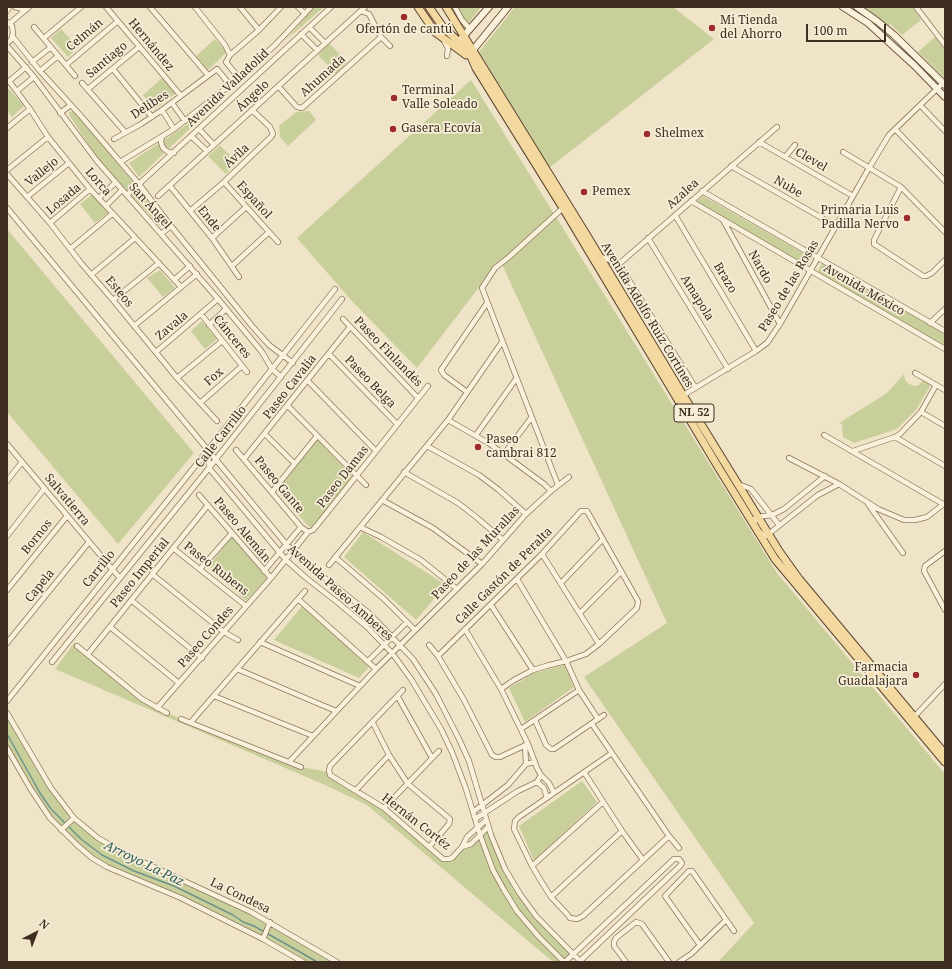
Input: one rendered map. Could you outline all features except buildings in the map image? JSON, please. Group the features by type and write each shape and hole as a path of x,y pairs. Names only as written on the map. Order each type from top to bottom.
{"main road":[{"name":"Avenida Adolfo Ruiz Cortínes","path":"418,7 427,21 440,35 460,41 469,52"},
{"path":"429,7 443,27 460,41"},
{"name":"Avenida Adolfo Ruiz Cortínes","path":"443,7 460,41 469,52 478,59 565,206 599,256 680,397 736,484 755,521 768,534 799,579 912,719 945,754"},
{"path":"469,52 476,68 565,206 680,397 737,498 755,521 775,559 912,719 945,762"}],"street":[{"path":"7,11 9,7"},
{"path":"15,7 28,8"},
{"path":"44,38 81,7"},
{"name":"Hernández","path":"106,7 181,96"},
{"path":"150,7 208,76"},
{"path":"195,7 225,45 230,55"},
{"path":"240,7 259,30"},
{"path":"239,78 226,62 230,55 259,30 281,7"},
{"path":"298,7 305,14"},
{"name":"Avenida Valladolid","path":"120,162 174,129 239,78 270,50 311,7"},
{"name":"Avenida Valladolid","path":"127,195 331,7"},
{"path":"454,7 470,29"},
{"path":"460,41 489,7"},
{"path":"469,52 508,7"},
{"path":"843,7 868,23 945,97"},
{"path":"857,7 894,35 944,84"},
{"path":"916,7 945,45"},
{"path":"7,44 13,37 13,30 8,23 28,8"},
{"path":"363,9 369,14 381,37 390,46"},
{"name":"Ángelo","path":"158,196 316,50 363,9"},
{"name":"Celmán","path":"66,65 118,21"},
{"path":"34,27 75,76"},
{"path":"309,27 325,43"},
{"path":"301,34 316,50"},
{"path":"440,35 448,48 446,56"},
{"name":"San Ángel","path":"13,37 32,62 139,184 252,326 269,345 293,363"},
{"name":"Ahumada","path":"278,86 297,107 302,108 381,37"},
{"name":"San Ángel","path":"7,44 116,183 197,274 262,352 272,369 281,377"},
{"path":"32,62 51,47"},
{"name":"Santiago","path":"88,90 139,47"},
{"path":"40,71 58,56"},
{"path":"8,82 26,67"},
{"path":"113,69 152,117"},
{"name":"Delibes","path":"114,139 152,117 217,69 230,85"},
{"path":"17,91 34,77"},
{"name":"Lorca","path":"8,82 17,91 48,137 90,189 181,288"},
{"path":"82,83 122,130 126,132"},
{"name":"Paseo de las Rosas","path":"680,397 767,343 780,324 889,135 937,88 944,84"},
{"path":"172,103 185,121"},
{"path":"60,113 71,105"},
{"path":"920,105 945,131"},
{"path":"7,128 30,109"},
{"path":"162,110 174,129"},
{"name":"Ávila","path":"190,211 224,182 269,140 273,134 270,127 252,110"},
{"name":"Azalea","path":"619,264 777,127"},
{"path":"199,129 214,145"},
{"path":"895,129 945,181"},
{"path":"162,136 161,142 163,148 168,152 174,153"},
{"path":"191,136 207,152"},
{"path":"7,170 48,137"},
{"name":"Clevel","path":"759,142 853,196"},
{"path":"785,157 795,145"},
{"path":"843,152 901,187 945,232"},
{"name":"Vallejo","path":"27,197 69,163"},
{"name":"Nube","path":"731,166 836,226"},
{"name":"Esteos","path":"7,174 50,223 176,378 217,421"},
{"name":"Español","path":"224,182 278,242"},
{"path":"99,198 116,183"},
{"name":"Ende","path":"170,186 212,238 240,277"},
{"path":"901,187 874,240 874,244 877,248 923,276 929,275 945,260"},
{"name":"Losada","path":"50,223 90,189"},
{"path":"106,206 122,190"},
{"name":"Avenida México","path":"702,191 945,331"},
{"name":"Avenida México","path":"691,201 945,349"},
{"path":"558,486 482,290 482,286 495,268 565,206"},
{"path":"212,238 246,207"},
{"name":"Avenida Paseo Amberes","path":"7,208 286,544 306,563 359,604 392,636 424,675 448,716 469,761 486,820 497,851 520,894 536,916 580,962"},
{"path":"70,249 112,214"},
{"name":"Brazo","path":"675,215 756,351"},
{"name":"Nardo","path":"723,220 780,324"},
{"path":"161,234 171,226"},
{"path":"232,266 269,232"},
{"path":"91,274 135,238"},
{"name":"Amapola","path":"648,238 728,368"},
{"path":"599,256 619,264 695,387"},
{"path":"113,300 159,263"},
{"path":"174,280 190,266"},
{"path":"134,326 197,274"},
{"name":"Calle Carrillo","path":"208,450 335,289"},
{"name":"Calle Carrillo","path":"52,662 293,363 342,299"},
{"name":"Zavala","path":"156,352 218,300"},
{"path":"467,392 444,375 441,370 487,303"},
{"path":"209,325 226,309"},
{"path":"930,323 945,309"},
{"name":"Cánceres","path":"201,314 247,372"},
{"name":"Paseo Finlandés","path":"343,319 418,398"},
{"path":"245,332 252,326"},
{"name":"Paseo Cavalia","path":"244,459 350,327"},
{"path":"176,378 222,341"},
{"path":"329,565 448,420 502,342"},
{"name":"Paseo Belga","path":"328,354 397,424"},
{"name":"Fox","path":"200,403 242,366"},
{"path":"915,373 945,390"},
{"path":"476,435 516,379"},
{"path":"308,381 376,451"},
{"path":"853,451 895,437 921,412 936,385"},
{"name":"Paseo Damas","path":"271,578 308,532 313,530 318,524 428,386"},
{"path":"288,406 366,485"},
{"path":"921,412 945,426"},
{"path":"504,454 531,418"},
{"path":"448,420 476,435 504,454 544,484 550,491"},
{"path":"265,434 294,463"},
{"path":"789,458 825,476 892,516 904,520 915,520 927,516 944,503 824,435"},
{"path":"272,492 317,436"},
{"path":"895,437 945,466"},
{"name":"Salvatierra","path":"7,444 112,569"},
{"path":"426,446 478,475 526,514"},
{"path":"208,450 209,468"},
{"name":"Carrillo","path":"7,701 208,450"},
{"name":"Paseo Gante","path":"236,450 301,527 308,532"},
{"path":"7,481 22,462"},
{"name":"Avenida Paseo Amberes","path":"209,468 286,560 304,577 351,613 392,653 411,679 442,729 460,771 477,828 493,870 517,911 539,937 565,962"},
{"path":"404,472 458,504 503,540"},
{"path":"755,521 772,515 790,505 825,476"},
{"name":"Paseo de las Murallas","path":"289,762 376,669 482,564 526,514 550,491 569,477"},
{"path":"736,484 751,489 779,525"},
{"path":"768,534 796,514 818,495 839,484"},
{"path":"7,536 44,489"},
{"name":"Paseo Alemán","path":"199,495 271,578"},
{"path":"382,500 433,528 482,564"},
{"path":"867,502 903,553"},
{"name":"Paseo Imperial","path":"88,654 208,505"},
{"name":"Calle Gastón de Peralta","path":"438,656 542,554 581,511 585,510 589,512 603,539"},
{"name":"Bornos","path":"7,590 67,516"},
{"path":"264,571 301,527"},
{"path":"360,527 381,536 408,551 440,574 457,589"},
{"path":"200,569 232,533"},
{"path":"501,689 533,670 586,654 599,644 637,608 638,601 603,539 562,583"},
{"name":"Capela","path":"7,643 89,542"},
{"name":"Paseo Rubens","path":"173,548 246,606"},
{"path":"945,551 924,568 924,574 945,610"},
{"path":"542,554 562,583 599,644"},
{"path":"335,557 365,582 415,630"},
{"path":"112,569 120,578"},
{"path":"580,613 621,572"},
{"path":"152,574 224,632 238,640"},
{"name":"Paseo Condes","path":"158,708 271,578"},
{"path":"517,579 566,661 579,690 598,719"},
{"path":"191,722 305,591"},
{"path":"298,599 376,669"},
{"path":"131,600 202,658"},
{"path":"491,605 533,670"},
{"path":"368,661 407,622"},
{"path":"110,627 179,683"},
{"path":"465,629 501,689 526,739 526,764"},
{"path":"260,642 360,686"},
{"path":"429,645 438,656 464,700 492,755 500,757 526,745"},
{"path":"77,646 142,699 167,713"},
{"path":"237,669 336,711"},
{"path":"912,719 945,684"},
{"path":"404,690 373,723 408,784 450,820 449,824 429,847"},
{"path":"521,729 579,690"},
{"path":"214,696 313,736"},
{"path":"398,696 432,758"},
{"name":"La Condesa","path":"7,713 51,788 73,819 98,838 128,855 219,896 337,962"},
{"path":"535,720 546,745 551,749 557,748 604,715"},
{"path":"181,719 301,767"},
{"name":"Hernán Cortéz","path":"373,723 330,766 329,772 332,777 384,808 443,859 449,860 462,847"},
{"path":"592,724 669,836 679,848"},
{"path":"526,745 541,774 549,783 554,793"},
{"path":"7,748 50,818 92,858 107,867 181,898 263,937 303,962"},
{"path":"384,808 439,751"},
{"path":"612,753 516,819 514,830 532,866 551,897 570,918 577,919 583,916 669,836"},
{"path":"356,790 390,755"},
{"path":"473,812 508,785 526,764 535,762"},
{"path":"584,772 622,832 643,860"},
{"path":"475,819 508,797 537,782 541,774"},
{"path":"537,782 544,788 547,798"},
{"path":"532,866 603,802"},
{"path":"62,829 73,819"},
{"path":"462,847 465,839 486,820"},
{"path":"462,847 471,844 488,826"},
{"path":"551,897 622,832"},
{"path":"565,962 674,859 679,859 682,863 681,865 580,962"},
{"path":"700,945 666,898 666,894 689,871 692,871 734,931"},
{"path":"679,962 687,958 726,920"},
{"path":"626,962 614,946 614,942 616,938 634,923 639,923 642,924 669,962"},
{"path":"263,937 270,924"}],"green space":[{"path":"314,7 324,7 286,40"},
{"path":"451,7 481,7 464,29"},
{"path":"515,7 673,7 714,39 549,168 479,52"},
{"path":"860,7 913,7 921,20 902,35 890,24 887,27"},
{"path":"61,29 78,47 68,57 51,38"},
{"path":"935,37 945,51 945,79 918,52"},
{"path":"215,39 227,52 208,70 196,56"},
{"path":"329,43 347,62 336,74 318,55"},
{"path":"163,77 176,93 154,110 143,95"},
{"path":"471,80 777,573 945,774 945,962 718,962 754,923 584,677 667,623 500,260 417,368 351,300 297,238"},
{"path":"9,89 24,106 12,117 7,110 7,91"},
{"path":"218,102 139,177 129,163"},
{"path":"74,111 165,221 163,225 160,226 101,163 69,115 69,112"},
{"path":"309,111 316,120 288,146 280,137 279,126 296,112"},
{"path":"220,145 237,163 226,174 208,156"},
{"path":"93,194 108,213 95,223 80,204"},
{"path":"703,196 812,258 807,267 695,203"},
{"path":"7,229 194,453 118,544 7,412"},
{"path":"822,263 945,333 945,346 817,273"},
{"path":"160,270 175,288 163,297 147,278"},
{"path":"202,321 217,339 205,349 191,331"},
{"path":"904,374 905,380 909,384 915,386 919,385 923,380 932,383 916,410 897,429 854,443 843,437 842,424 839,423 887,393"},
{"path":"317,439 353,477 311,529 275,489"},
{"path":"363,532 446,585 416,620 344,557"},
{"path":"232,536 267,578 246,601 208,567"},
{"path":"303,605 369,667 359,678 274,640"},
{"path":"74,643 151,705 181,719 301,767 329,772 384,808 446,860 462,847 471,844 488,827 497,851 520,895 536,916 573,954 565,962 553,962 367,805 325,785 55,669"},
{"path":"565,665 574,687 525,722 509,688 534,673"},
{"path":"7,713 51,788 74,818 98,838 128,855 219,896 337,962 303,962 232,923 107,867 92,858 50,818 7,748"},
{"path":"582,781 597,802 534,861 519,826"}],"waterway":[{"name":"Arroyo La Paz","path":"7,734 40,793 51,809 81,839 102,855 134,871 174,886 233,915 243,922 254,926 317,962"}],"place":[{"name":"Ofertón de cantú","path":"404,17"},
{"name":"Mi Tienda del Ahorro","path":"712,28"},
{"name":"Terminal Valle Soleado","path":"394,98"},
{"name":"Gasera Ecovía","path":"393,129"},
{"name":"Shelmex","path":"647,134"},
{"name":"Pemex","path":"584,192"},
{"name":"Primaria Luis Padilla Nervo","path":"907,218"},
{"name":"Paseo cambrai 812","path":"478,447"},
{"name":"Farmacia Guadalajara","path":"916,675"}]}
